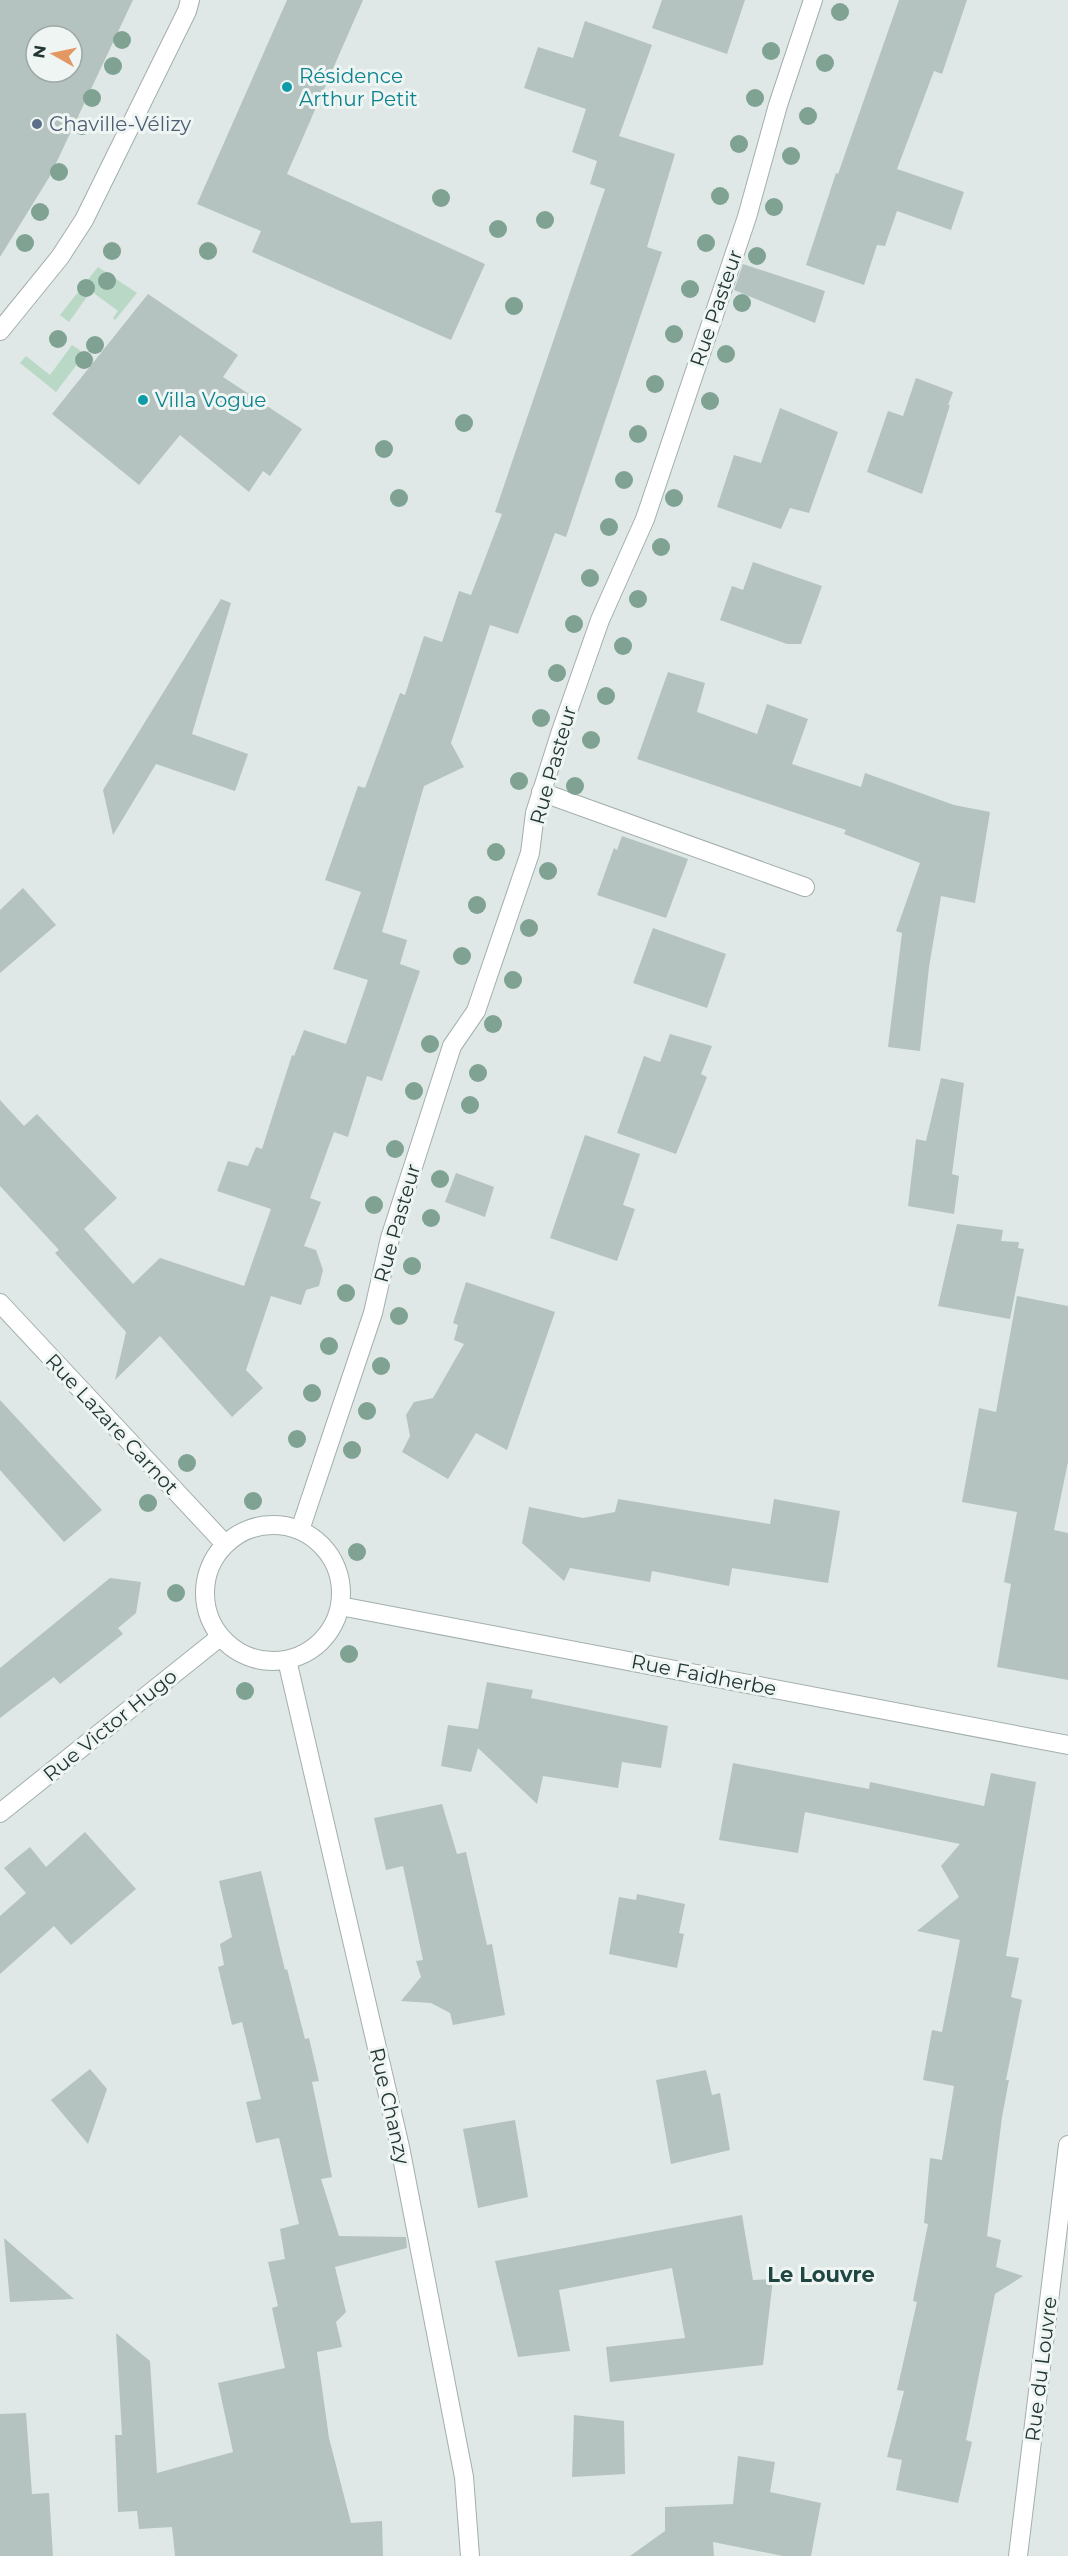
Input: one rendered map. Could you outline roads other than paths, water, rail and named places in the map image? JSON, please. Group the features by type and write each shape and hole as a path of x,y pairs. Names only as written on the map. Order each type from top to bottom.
{"street":[{"path":"0,331 60,257 84,220 187,11 190,0"},
{"name":"Rue Pasteur","path":"300,1530 373,1313 390,1238 452,1046 476,1011 530,853 541,792 600,620 645,519 743,228 778,105 813,0"},
{"path":"541,792 805,887"},
{"name":"Rue Lazare Carnot","path":"0,1303 225,1544"},
{"path":"281,1525 300,1530 316,1540 328,1553 337,1569 342,1588 340,1606 333,1625 322,1642 306,1654 287,1660 268,1662 250,1658 233,1650 220,1637 210,1619 205,1599 206,1579 213,1560 225,1544 242,1532 261,1526 281,1525"},
{"name":"Rue Faidherbe","path":"340,1606 1068,1745"},
{"name":"Rue Victor Hugo","path":"0,1813 220,1637"},
{"name":"Rue Chanzy","path":"287,1660 400,2147 464,2477 470,2556"},
{"name":"Rue du Louvre","path":"1018,2556 1068,2145"}],"place":[{"name":"Résidence Arthur Petit","path":"287,87"},
{"name":"Chaville-Vélizy","path":"37,124"},
{"name":"Villa Vogue","path":"143,400"}],"district":[{"name":"Le Louvre","path":"821,2275"}]}
